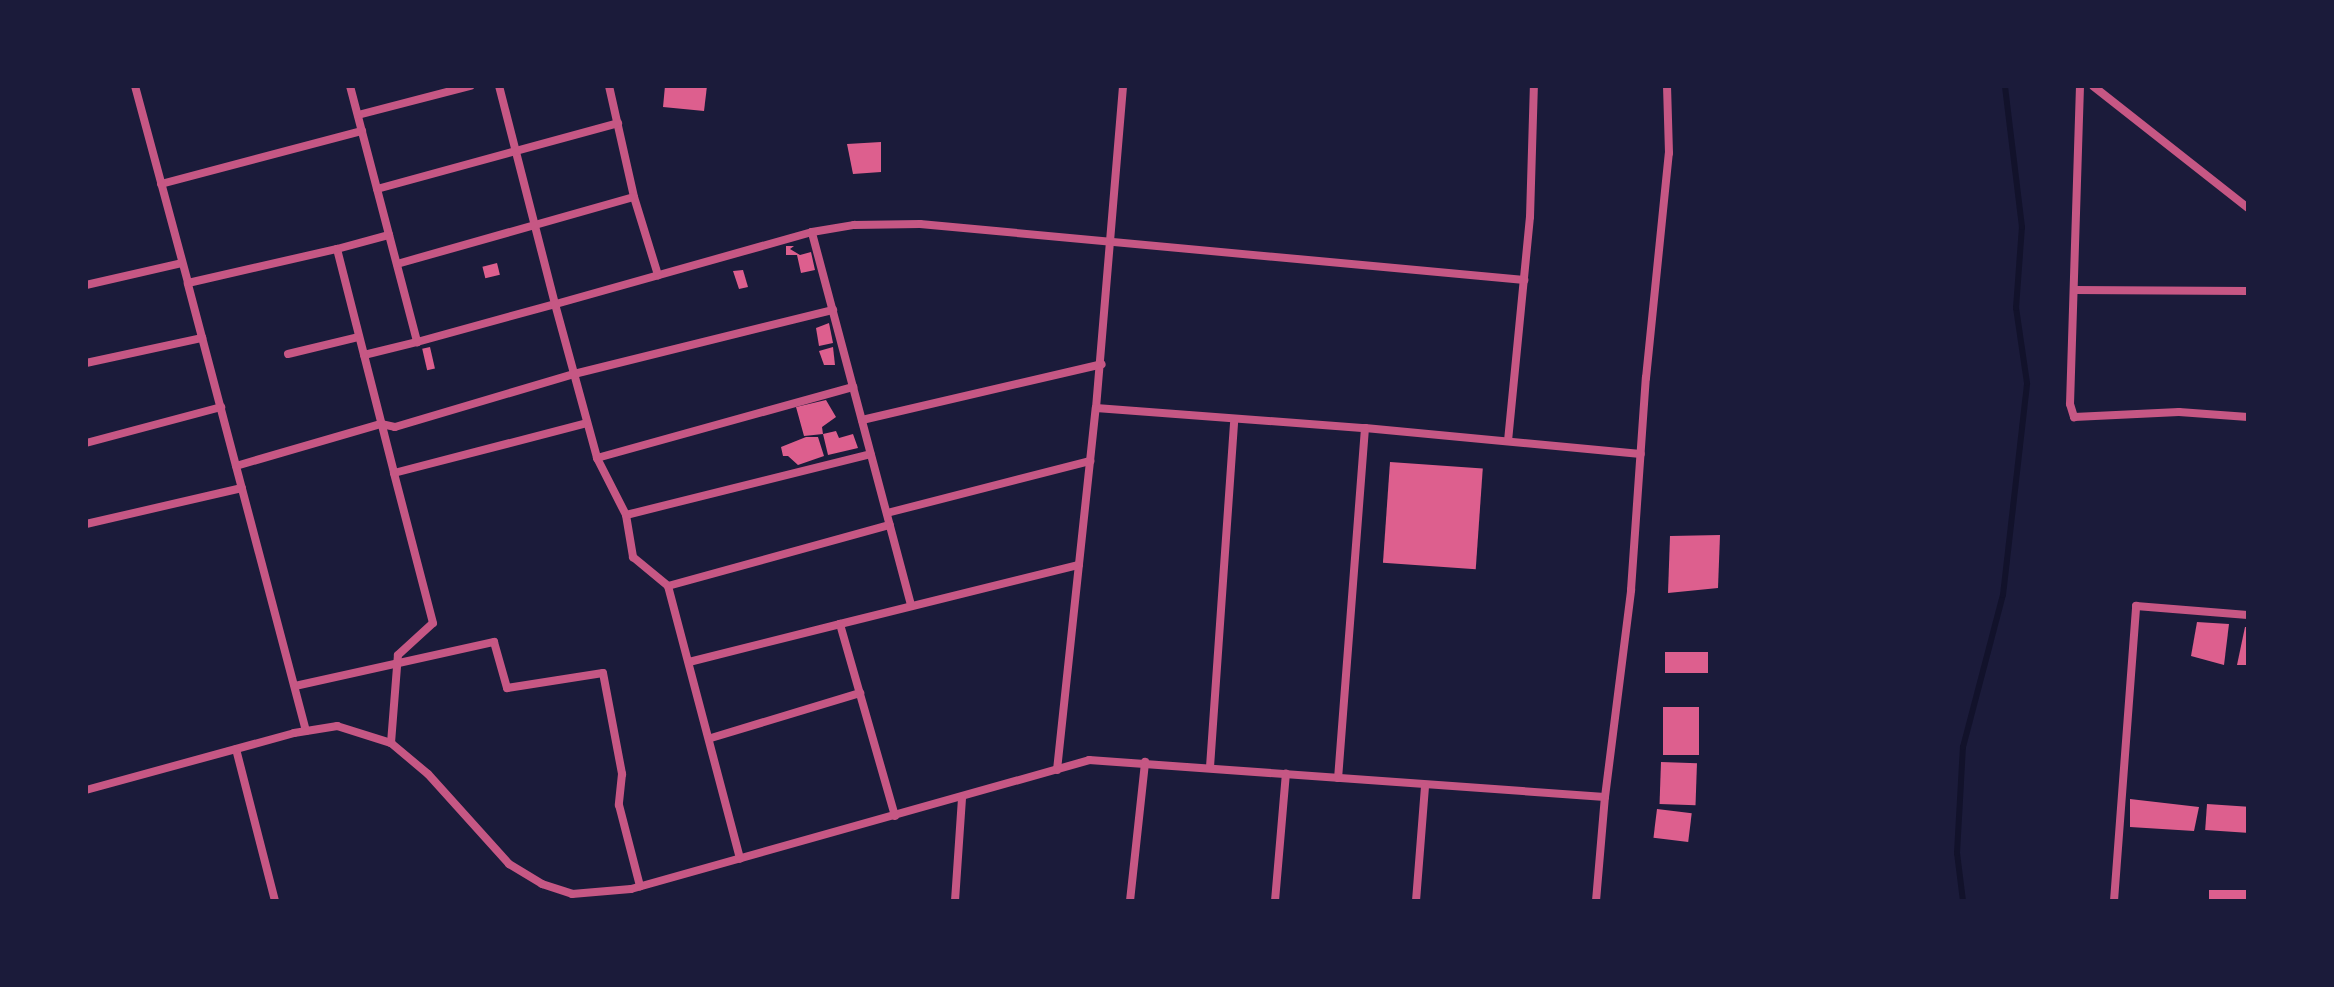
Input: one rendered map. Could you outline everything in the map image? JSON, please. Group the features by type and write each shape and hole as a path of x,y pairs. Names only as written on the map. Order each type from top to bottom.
{"street":[{"path":"135,86 306,731"},
{"path":"350,86 417,342"},
{"path":"358,115 470,86"},
{"path":"499,86 597,458 626,515 633,557 668,586 711,738 740,859"},
{"path":"609,86 634,197 658,275"},
{"path":"1057,770 1102,364 1123,86"},
{"path":"1508,441 1535,147 1534,86"},
{"path":"1596,901 1605,797 1631,590 1669,153 1667,86"},
{"path":"2080,86 2070,404 2074,417 2179,412 2248,417"},
{"path":"2093,86 2248,208"},
{"path":"377,189 618,123"},
{"path":"161,184 362,131"},
{"path":"397,264 634,197"},
{"path":"364,355 812,232 854,225 920,224 1524,280"},
{"path":"812,232 911,605"},
{"path":"188,283 389,235"},
{"path":"337,249 433,623 398,655 391,743"},
{"path":"86,285 182,263"},
{"path":"2074,290 2248,291"},
{"path":"236,466 381,424 395,427 574,374 833,310"},
{"path":"288,354 359,337"},
{"path":"86,363 202,338"},
{"path":"862,420 1102,364"},
{"path":"597,458 853,387"},
{"path":"86,443 221,407"},
{"path":"1096,408 1234,421 1365,428 1641,454"},
{"path":"1210,767 1234,421"},
{"path":"394,473 587,423"},
{"path":"1338,778 1365,428"},
{"path":"626,515 871,454"},
{"path":"887,513 1090,461"},
{"path":"86,524 242,488"},
{"path":"668,586 890,525"},
{"path":"689,662 1079,565"},
{"path":"2114,901 2136,606 2248,615"},
{"path":"840,624 895,816"},
{"path":"295,686 397,666 494,642 507,688 603,673 622,774 619,805 635,887 634,901"},
{"path":"711,738 860,693"},
{"path":"86,790 306,731 337,726 391,743 428,774 509,864 542,884 572,894 635,887 1089,760 1605,797"},
{"path":"236,749 275,901"},
{"path":"1130,901 1145,762"},
{"path":"1275,901 1286,773"},
{"path":"1416,901 1425,786"},
{"path":"955,901 962,798"}],"building":[{"path":"665,86 707,86 704,111 663,107"},
{"path":"881,142 881,172 853,174 847,144"},
{"path":"786,246 794,246 790,249 800,255 811,252 815,270 801,273 797,255 786,255"},
{"path":"497,263 500,275 485,278 482,267"},
{"path":"743,270 748,287 739,289 733,271"},
{"path":"829,323 833,343 819,346 816,328"},
{"path":"430,347 435,368 427,370 422,349"},
{"path":"833,347 835,365 824,365 819,351"},
{"path":"826,400 836,417 822,427 823,434 804,436 796,407"},
{"path":"836,431 839,438 853,434 858,448 828,455 823,434"},
{"path":"806,437 818,437 824,456 798,465 788,456 783,456 781,447"},
{"path":"1390,462 1483,468 1476,569 1383,563"},
{"path":"1720,535 1718,588 1668,593 1670,536"},
{"path":"2197,622 2229,624 2224,665 2191,656"},
{"path":"2245,627 2248,627 2248,665 2237,665"},
{"path":"1665,652 1708,652 1708,673 1665,673"},
{"path":"1663,707 1699,707 1699,755 1663,755"},
{"path":"1661,762 1697,763 1696,805 1660,804"},
{"path":"2130,799 2199,807 2194,831 2130,827"},
{"path":"2207,804 2248,807 2246,833 2205,830"},
{"path":"1657,809 1692,813 1688,842 1653,838"},
{"path":"2209,890 2248,890 2248,901 2209,901"}],"waterway":[{"path":"1963,901 1957,853 1963,747 2003,595 2027,383 2016,308 2022,227 2005,86"}]}
